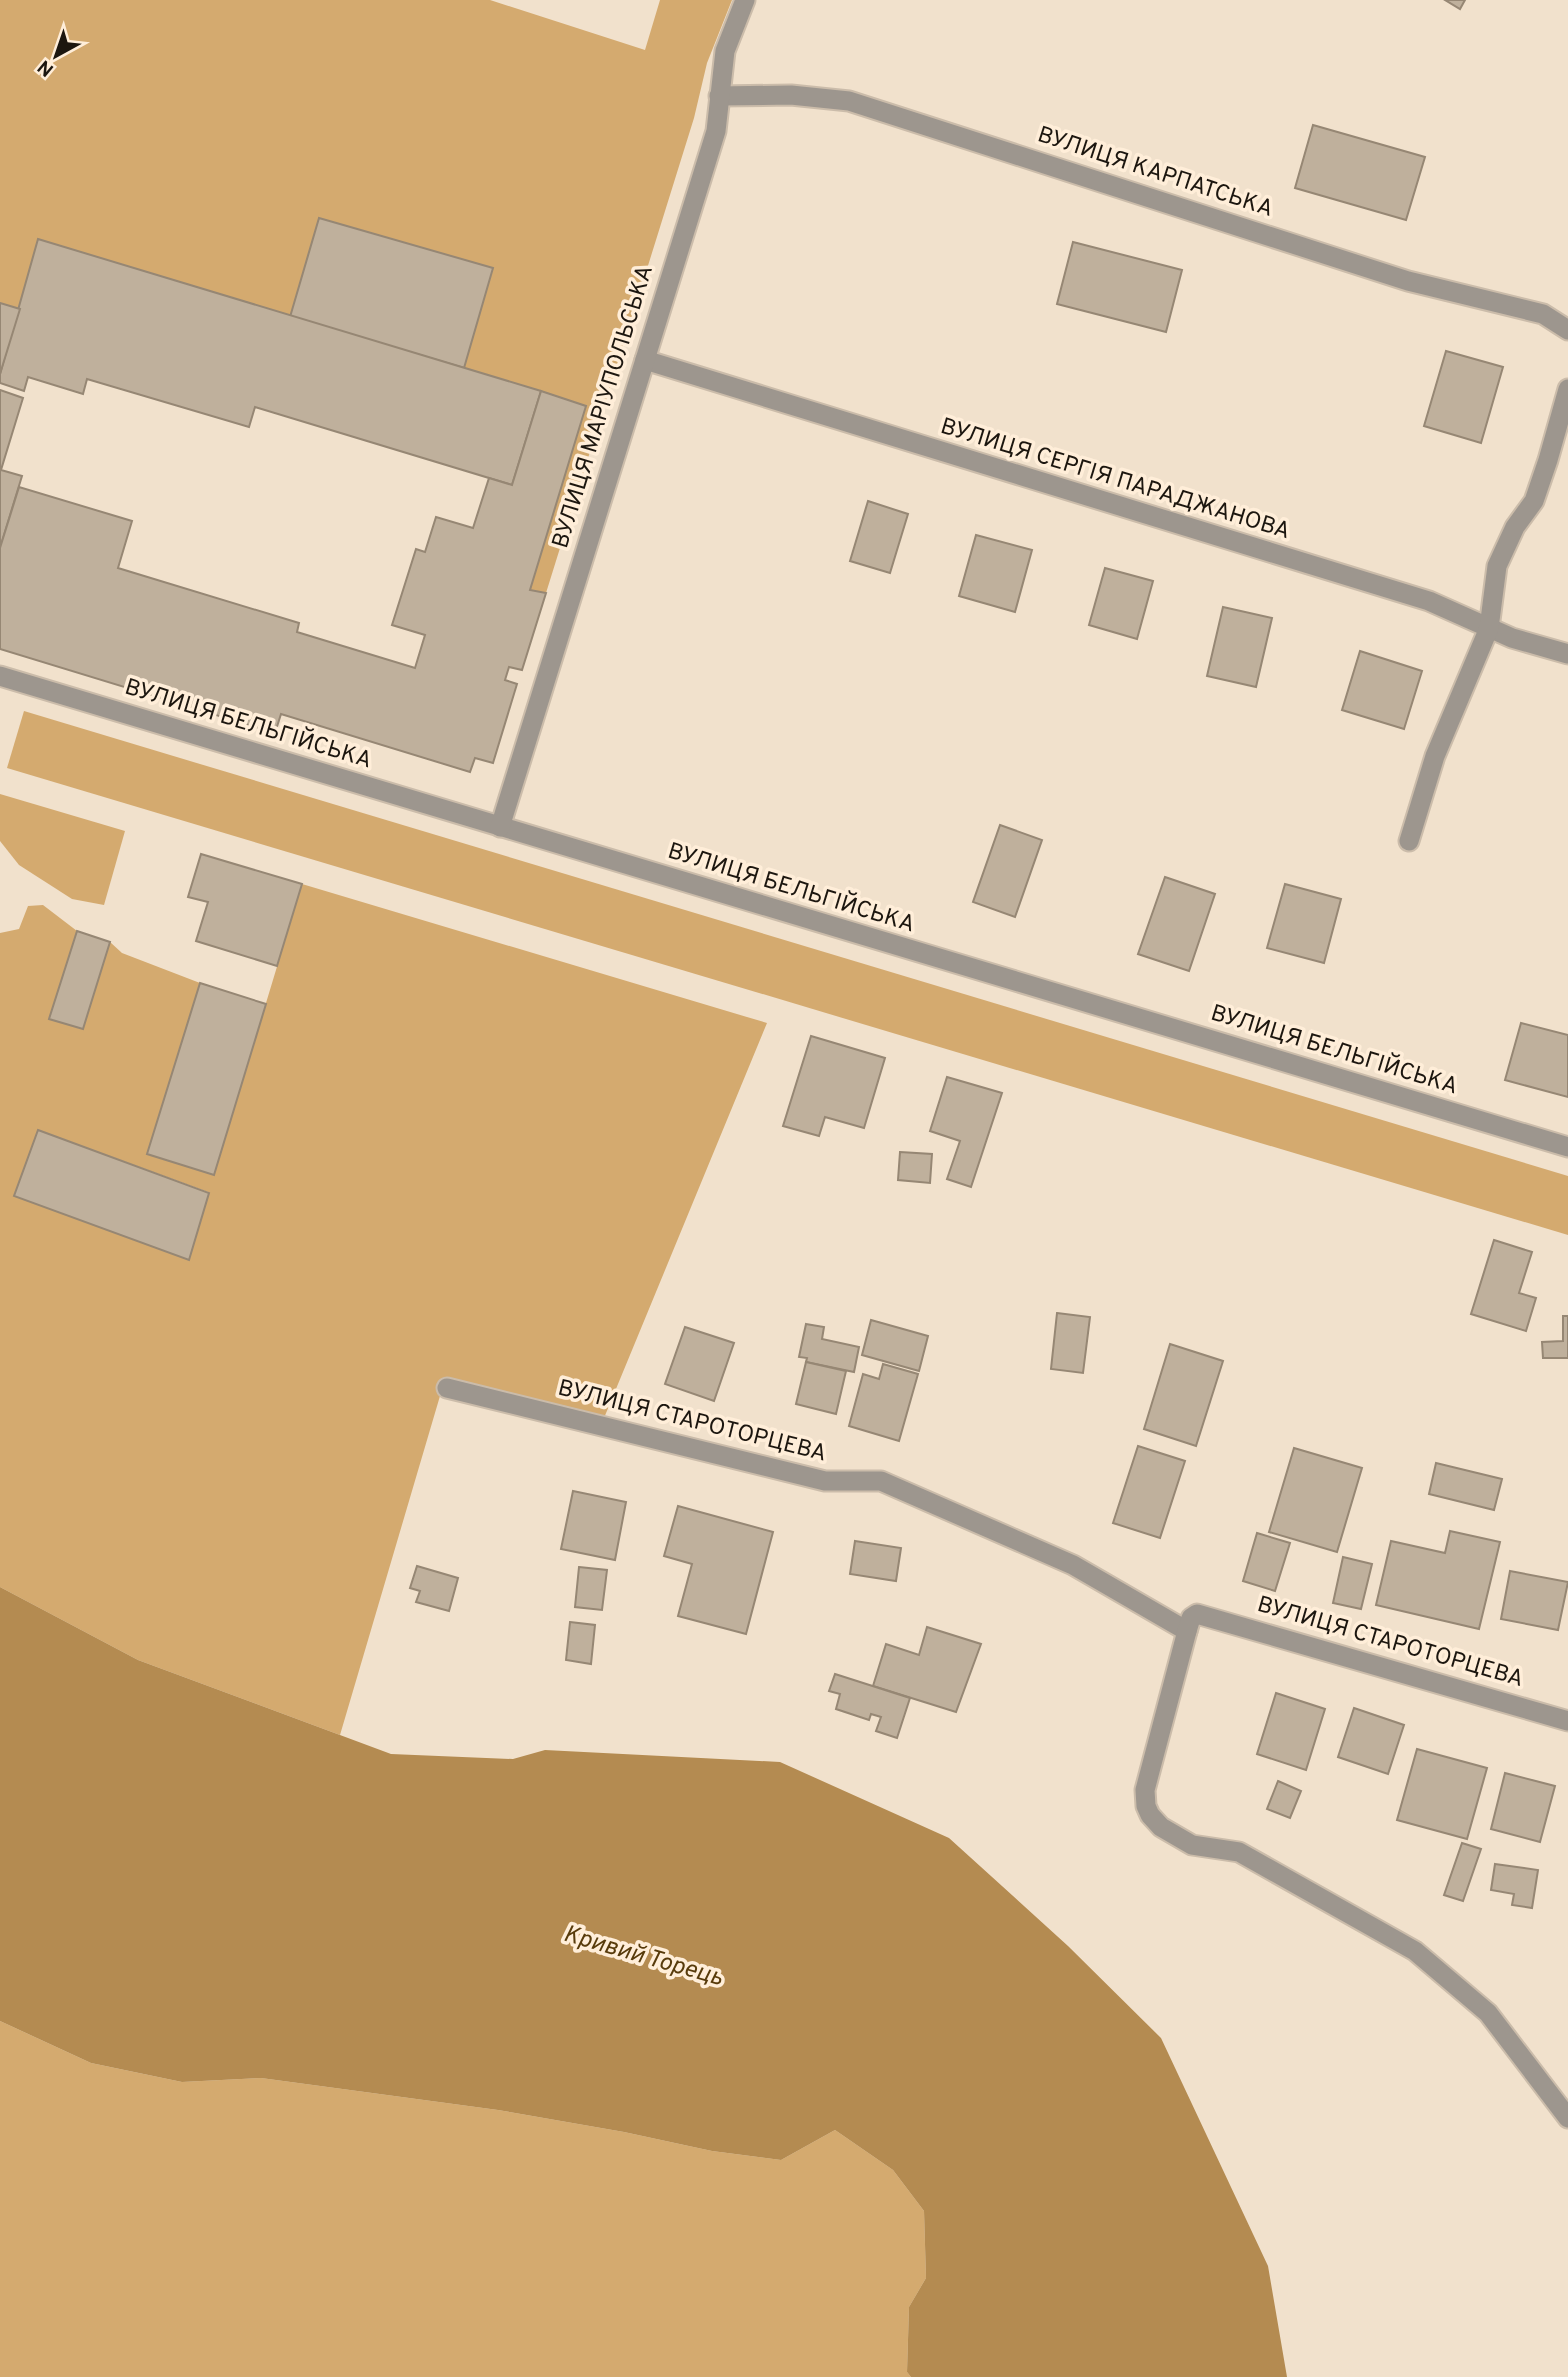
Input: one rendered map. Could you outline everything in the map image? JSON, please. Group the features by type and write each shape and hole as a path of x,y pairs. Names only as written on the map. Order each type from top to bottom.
{"street":[{"name":"ВУЛИЦЯ МАРІУПОЛЬСЬКА","path":"499,827 716,131 724,51 745,0"},
{"name":"ВУЛИЦЯ КАРПАТСЬКА","path":"719,96 791,95 849,101 1409,281 1543,314 1568,330"},
{"name":"ВУЛИЦЯ СЕРГІЯ ПАРАДЖАНОВА","path":"645,360 1429,601 1512,638 1568,654"},
{"path":"1409,841 1435,756 1489,628 1497,566 1515,527 1534,500 1549,460 1568,389"},
{"name":"ВУЛИЦЯ БЕЛЬГІЙСЬКА","path":"0,676 1568,1147"},
{"name":"ВУЛИЦЯ СТАРОТОРЦЕВА","path":"447,1388 825,1481 881,1481 1073,1566 1187,1632 1191,1618 1197,1614 1568,1721"},
{"path":"1187,1632 1145,1790 1146,1806 1150,1815 1161,1827 1192,1844 1239,1852 1415,1951 1488,2013 1568,2118"}],"shaded area":[{"path":"0,0 490,0 645,50 660,0 732,0 707,63 694,118 546,593 530,590 586,406 464,368 493,268 319,218 290,317 20,309 0,303"},
{"path":"24,711 1568,1176 1568,1235 7,768"},
{"path":"0,794 125,831 104,905 72,899 19,865 0,841"},
{"path":"302,884 767,1023 604,1418 445,1379 340,1735 138,1660 0,1587 0,933 19,929 28,906 43,905 77,931 49,1019 83,1029 110,942 122,953 200,983 147,1154 214,1175","holes":["38,1130 208,1192 189,1259 14,1195"]},
{"path":"0,2021 91,2063 182,2082 261,2078 498,2110 624,2132 712,2151 781,2160 835,2130 893,2170 924,2211 926,2278 909,2307 907,2372 911,2377 0,2377"}],"water":[{"name":"Кривий Торець","path":"0,1587 138,1660 391,1754 513,1759 545,1750 780,1762 949,1838 1068,1946 1161,2038 1268,2266 1287,2377 911,2377 907,2372 909,2307 926,2278 924,2211 893,2170 835,2130 781,2160 712,2151 624,2132 498,2110 261,2078 182,2082 91,2063 0,2021"}],"building":[{"path":"1445,0 1465,0 1460,9"},
{"path":"1313,125 1425,157 1406,220 1295,188"},
{"path":"319,218 493,268 464,368 290,317"},
{"path":"38,239 541,391 512,485 255,407 249,427 87,379 83,394 28,377 24,391 0,383 0,374"},
{"path":"1073,242 1182,270 1166,332 1057,304"},
{"path":"0,303 20,309 0,374"},
{"path":"1446,351 1503,367 1481,443 1424,426"},
{"path":"0,390 23,398 1,470 22,476 0,548"},
{"path":"541,391 586,406 530,590 546,593 522,670 509,667 505,680 517,684 493,763 475,758 470,772 281,714 275,733 0,649 0,548 19,487 132,521 118,568 299,623 297,632 415,668 425,635 392,625 416,549 425,552 436,517 473,528 489,478 512,485"},
{"path":"868,501 908,514 890,573 850,561"},
{"path":"976,535 1032,550 1015,612 959,596"},
{"path":"1105,568 1153,581 1137,639 1089,625"},
{"path":"1223,607 1272,618 1256,687 1207,676"},
{"path":"1360,651 1422,671 1404,729 1342,710"},
{"path":"1000,825 1042,840 1015,917 973,902"},
{"path":"201,854 302,884 277,966 196,941 208,902 188,897"},
{"path":"1165,877 1215,894 1189,971 1138,954"},
{"path":"1285,884 1341,899 1324,963 1267,948"},
{"path":"77,931 110,942 83,1029 49,1019"},
{"path":"200,983 266,1004 214,1175 147,1154"},
{"path":"1521,1023 1568,1035 1568,1097 1505,1080"},
{"path":"811,1036 885,1058 864,1128 825,1117 819,1136 783,1126"},
{"path":"947,1077 1002,1093 971,1187 947,1179 960,1141 930,1131"},
{"path":"38,1130 209,1193 189,1260 14,1196"},
{"path":"900,1152 932,1154 930,1183 898,1180"},
{"path":"1494,1240 1532,1252 1519,1293 1536,1298 1526,1331 1471,1314"},
{"path":"1057,1313 1090,1317 1083,1373 1051,1369"},
{"path":"1563,1316 1568,1316 1568,1358 1543,1358 1542,1342 1563,1341"},
{"path":"871,1320 928,1336 919,1371 862,1355"},
{"path":"806,1324 824,1327 822,1339 859,1347 854,1372 806,1362 807,1358 799,1357"},
{"path":"685,1327 734,1343 714,1401 665,1384"},
{"path":"1170,1344 1223,1361 1196,1446 1144,1429"},
{"path":"806,1362 846,1371 836,1414 796,1404"},
{"path":"883,1364 918,1374 899,1441 849,1426 863,1374 879,1379"},
{"path":"1138,1446 1185,1461 1160,1538 1113,1523"},
{"path":"1294,1448 1362,1468 1337,1552 1269,1532"},
{"path":"1436,1463 1502,1479 1494,1510 1429,1494"},
{"path":"573,1491 626,1502 615,1560 561,1549"},
{"path":"678,1506 773,1532 746,1634 678,1616 692,1564 664,1556"},
{"path":"1450,1531 1500,1542 1479,1629 1376,1605 1391,1541 1445,1553"},
{"path":"1257,1533 1290,1543 1275,1591 1243,1581"},
{"path":"855,1541 901,1548 896,1581 850,1574"},
{"path":"1343,1557 1372,1564 1361,1609 1333,1603"},
{"path":"417,1566 458,1578 449,1611 416,1602 420,1591 410,1588"},
{"path":"579,1567 607,1570 602,1610 575,1607"},
{"path":"1510,1571 1568,1582 1558,1630 1501,1619"},
{"path":"570,1622 595,1625 591,1664 566,1660"},
{"path":"927,1627 981,1644 956,1712 873,1686 886,1644 919,1655"},
{"path":"835,1674 910,1698 897,1738 876,1731 881,1717 871,1714 869,1720 836,1709 840,1694 829,1691"},
{"path":"1276,1693 1325,1709 1306,1770 1257,1754"},
{"path":"1354,1708 1404,1725 1388,1774 1338,1757"},
{"path":"1417,1749 1487,1768 1467,1839 1397,1820"},
{"path":"1505,1773 1555,1786 1540,1842 1491,1829"},
{"path":"1278,1781 1301,1791 1290,1818 1267,1809"},
{"path":"1462,1843 1481,1849 1463,1901 1444,1895"},
{"path":"1495,1864 1538,1870 1532,1908 1512,1905 1514,1894 1491,1890"}]}
